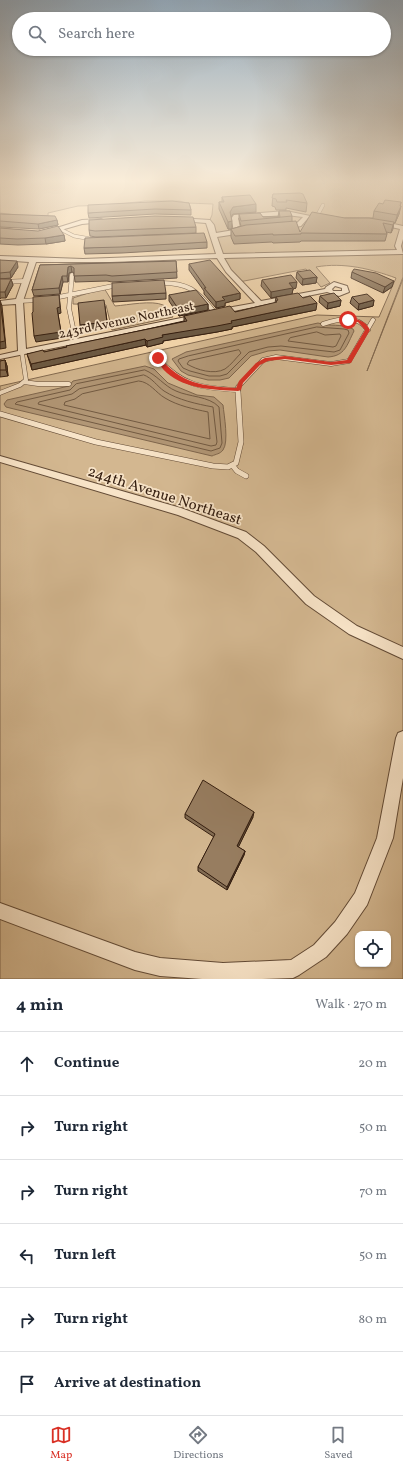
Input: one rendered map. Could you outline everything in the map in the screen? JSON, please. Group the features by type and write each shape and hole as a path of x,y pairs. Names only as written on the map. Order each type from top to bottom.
{"street":[{"path":"39,233 70,226"},
{"path":"210,226 220,256 228,271 259,303"},
{"path":"236,226 237,230"},
{"path":"280,227 292,226"},
{"path":"390,226 403,228 398,246 402,252"},
{"path":"214,235 228,234 237,230 251,228"},
{"path":"0,258 103,261 220,256 402,252"},
{"path":"22,353 19,301 33,260"},
{"name":"243rd Avenue Northeast","path":"0,357 328,290"},
{"path":"0,303 19,301"},
{"name":"244th Avenue Northeast","path":"0,460 181,512 242,535 260,549 310,600 353,630 403,653"},
{"path":"0,911 135,961 160,967 223,972 293,969 320,951 341,928 361,899 374,870 385,838 403,738"}],"lane":[{"path":"60,229 74,236 96,240"},
{"path":"206,235 214,235"},
{"path":"72,275 68,315 76,342"},
{"path":"0,282 25,282"},
{"path":"154,283 178,283 192,287 215,313"},
{"path":"19,301 69,297 104,286 125,285"},
{"path":"323,324 342,320 354,320 363,323 368,330"},
{"path":"233,466 236,463 241,442 237,401 240,382 258,364 267,359 285,358 331,364 349,361 373,320"},
{"path":"22,353 26,377 24,382"},
{"path":"158,358 169,372 185,381 213,389 238,390"},
{"path":"0,393 24,382 38,384 69,384"},
{"path":"0,414 96,442 213,466 233,466"},
{"path":"233,466 237,471 246,476"}],"shaded area":[{"path":"210,226 403,226 403,277 367,371 403,279 403,979 0,979 0,386 317,315 379,317 396,278 367,269 337,265 316,267 330,283 321,287 306,269 239,282 228,271"},
{"path":"104,288 115,306 153,303 166,307 173,317 112,330 106,305 73,304 73,298"}],"water":[{"path":"318,323 344,326 353,329 354,331 342,352 328,357 280,350 268,351 251,356 229,378 220,380 208,380 188,375 181,371 172,359 186,352"},
{"path":"145,366 154,369 168,383 197,395 214,397 223,405 226,441 222,451 212,456 6,407 4,404 7,400 69,386 73,381"}],"building":[{"path":"58,226 64,235 45,238 0,238 0,228 38,231"},
{"path":"89,226 196,226 196,227 95,231 89,230"},
{"path":"243,226 298,226 300,232 304,226 384,226 387,234 301,233 235,236 231,229"},
{"path":"204,233 207,242 84,248 85,238"},
{"path":"0,260 17,261 10,272 0,273"},
{"path":"210,260 240,293 222,297 225,300 216,302 204,288 206,288 189,264"},
{"path":"176,261 177,272 112,276 74,276 74,268 71,266 68,267 67,276 62,276 59,288 32,290 40,265"},
{"path":"354,269 376,273 394,281 385,287 352,272"},
{"path":"310,270 317,277 303,279 297,272"},
{"path":"291,275 297,282 289,283 293,288 271,292 262,280"},
{"path":"0,279 11,279 5,292 0,292"},
{"path":"164,280 166,293 112,296 112,283"},
{"path":"196,290 208,304 179,310 169,295"},
{"path":"298,293 303,298 310,296 317,303 231,321 232,323 162,335 163,337 147,341 145,339 31,364 27,354 43,350 44,352 67,347 66,346 187,321 184,316 230,306 235,312 277,302 276,301 278,300 276,297"},
{"path":"334,293 341,300 328,303 320,296"},
{"path":"367,294 374,300 359,304 352,297"},
{"path":"59,295 60,307 57,308 61,332 34,336 32,313 33,297"},
{"path":"0,300 5,341 0,342"},
{"path":"104,300 107,322 80,325 78,303"},
{"path":"5,360 6,370 0,370 0,361"},
{"path":"203,780 254,812 237,846 245,851 227,887 198,867 215,834 185,814"}],"route":[{"path":"158,358 174,376 192,384 213,389 238,390 240,382 263,360 276,357 331,364 349,361 355,354 368,330 363,323 359,321 348,320"}]}
